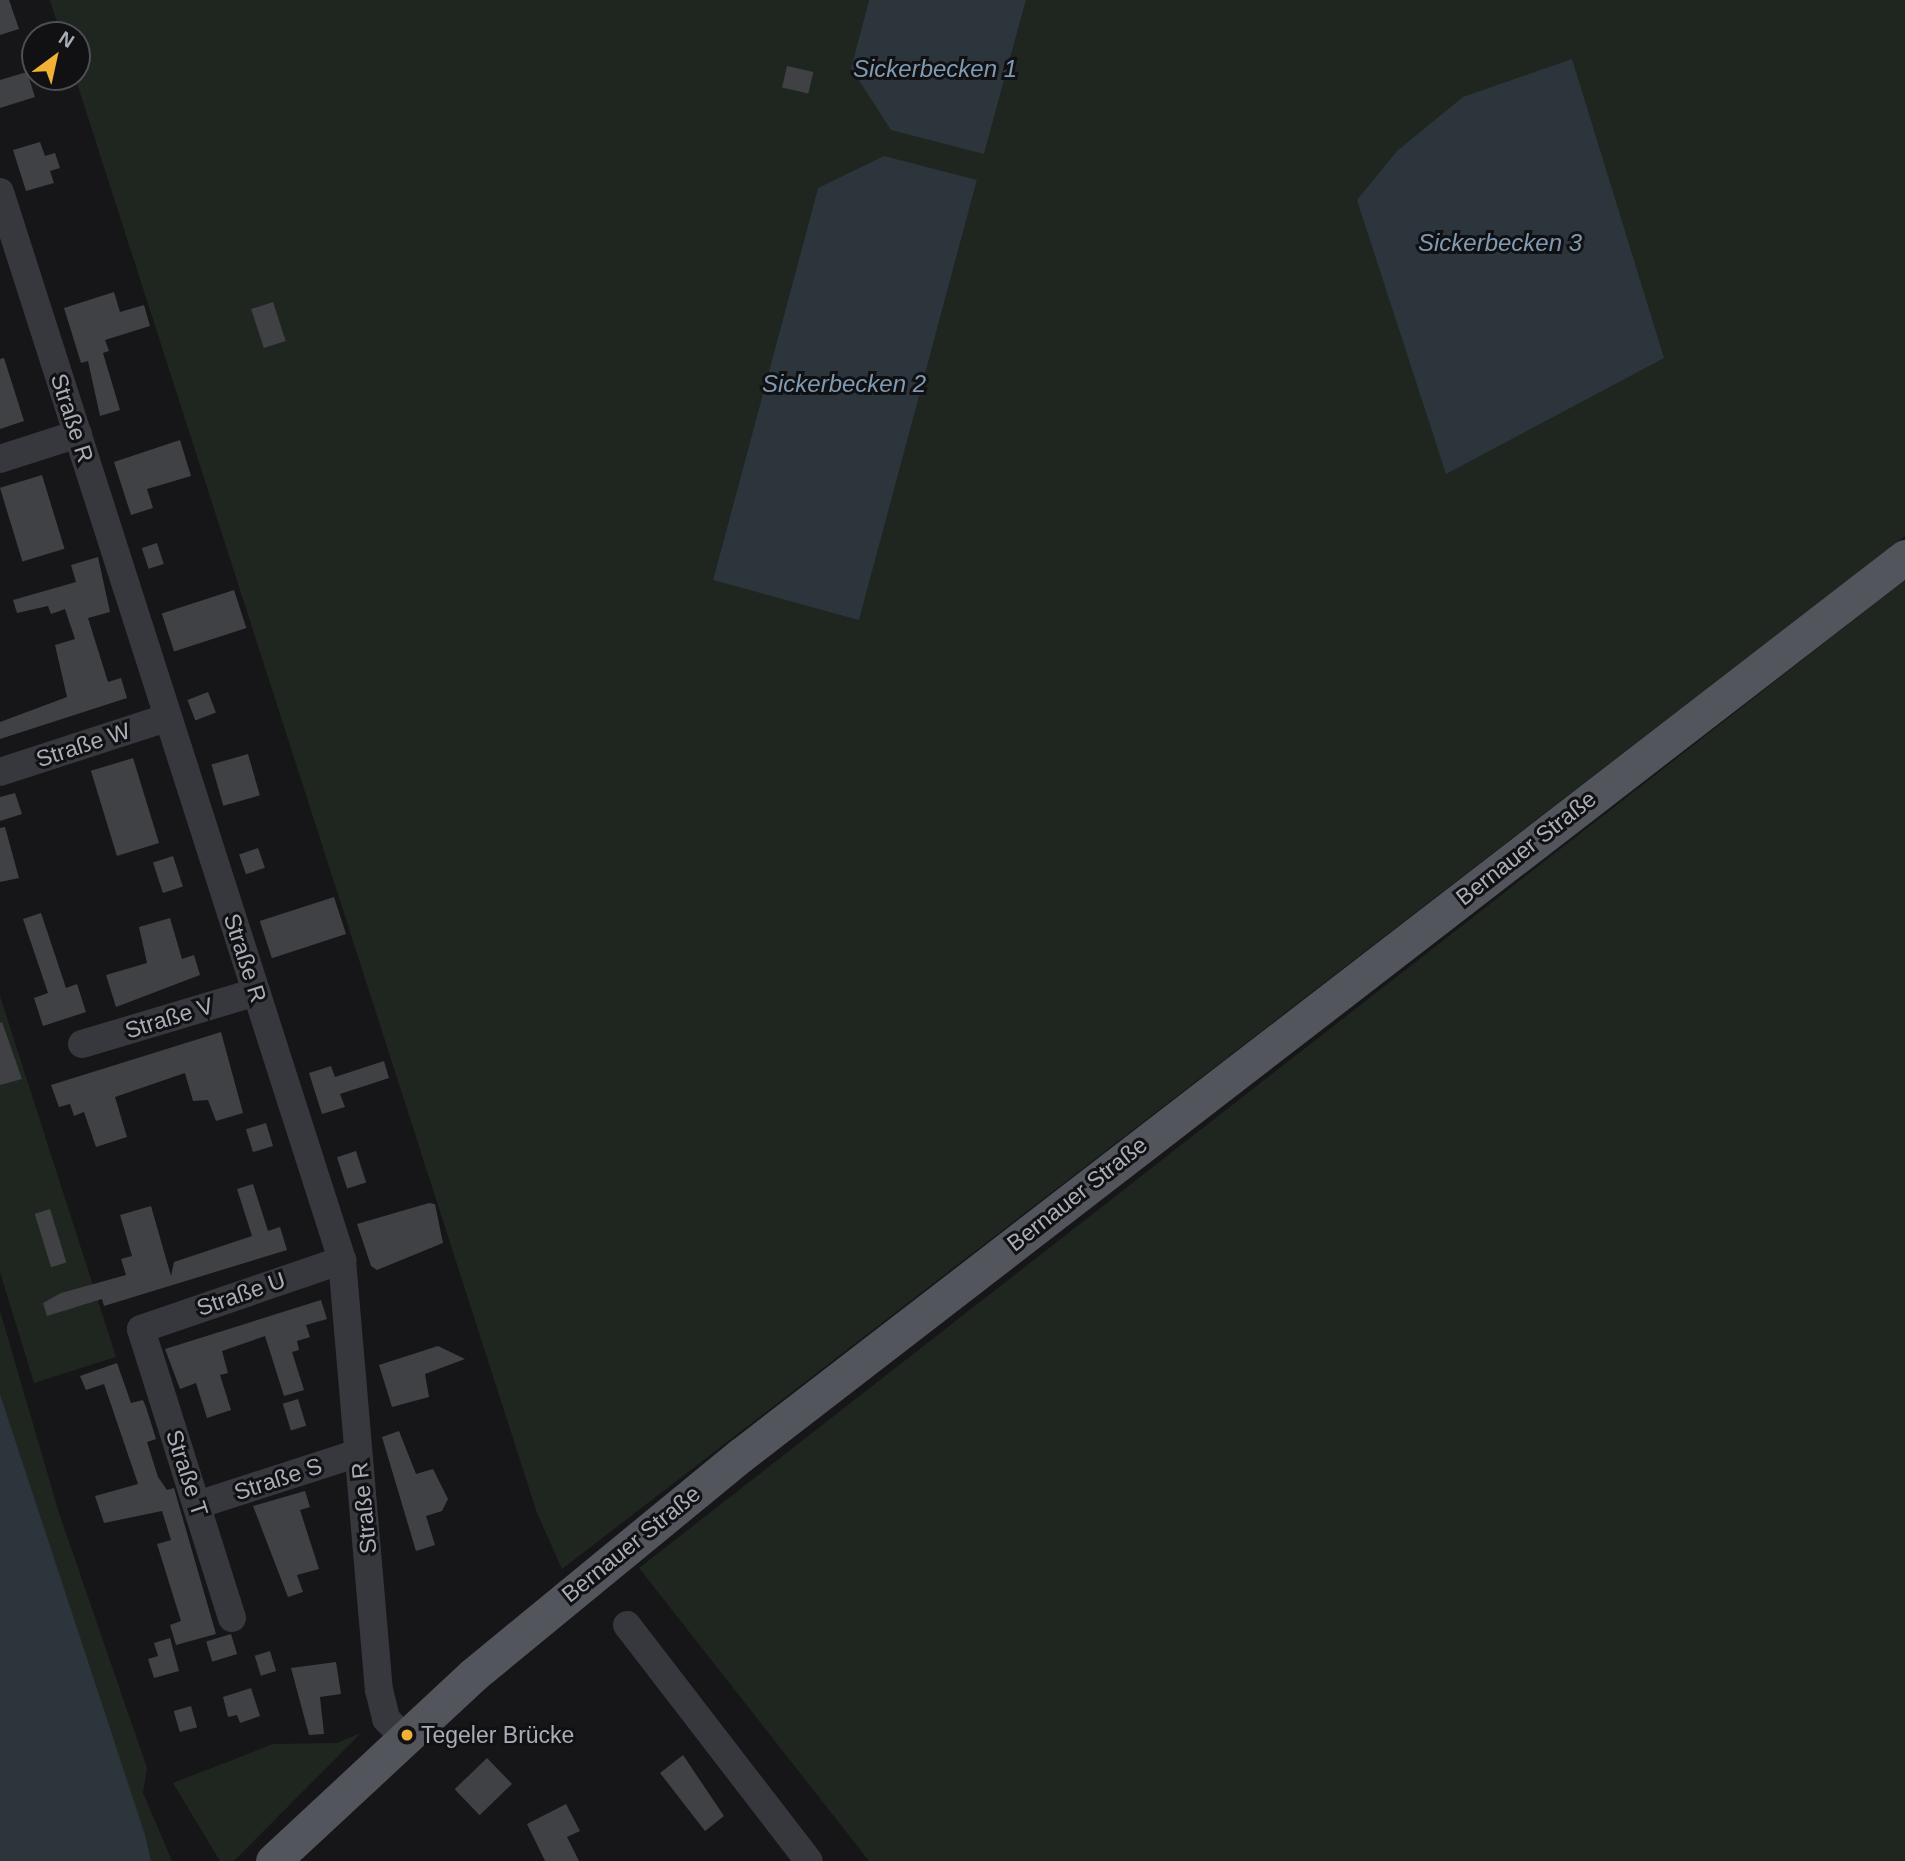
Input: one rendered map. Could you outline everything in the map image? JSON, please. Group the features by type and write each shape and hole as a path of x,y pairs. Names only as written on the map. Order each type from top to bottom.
{"main road":[{"name":"Bernauer Straße","path":"274,1861 404,1737 752,1446 1905,557"}],"lane":[{"name":"Straße R","path":"0,192 166,718 342,1260 379,1690 386,1720 404,1737"},
{"path":"0,459 78,434"},
{"name":"Straße W","path":"0,772 166,718"},
{"name":"Straße V","path":"82,1044 256,992"},
{"name":"Straße U","path":"141,1329 342,1260"},
{"name":"Straße T","path":"141,1329 232,1618"},
{"name":"Straße S","path":"197,1505 358,1453"},
{"path":"627,1625 809,1861"}],"shaded area":[{"path":"50,0 869,0 851,68 984,154 1026,0 1905,0 1905,536 562,1569 537,1513 80,91 91,91 91,21 57,21","holes":["977,180 859,619 713,580 818,188"]},
{"path":"1905,580 1905,1861 869,1861 639,1568"},
{"path":"0,996 116,1357 34,1383 0,1272"},
{"path":"0,1311 59,1513 147,1768 143,1793 172,1861 151,1861 0,1394"},
{"path":"361,1733 234,1861 220,1861 173,1783 273,1744 337,1743"}],"water":[{"name":"Sickerbecken 1","path":"869,0 1026,0 984,154 891,130 851,68"},
{"name":"Sickerbecken 3","path":"1572,59 1664,358 1446,474 1357,200 1397,151 1463,97"},
{"name":"Sickerbecken 2","path":"884,156 977,180 859,620 713,580 818,188"},
{"path":"0,1394 145,1835 151,1861 0,1861"}],"building":[{"path":"0,0 9,0 19,29 0,35"},
{"path":"787,66 813,72 808,94 782,87"},
{"path":"21,74 21,91 33,91 35,97 0,108 0,80"},
{"path":"40,142 45,156 55,153 60,168 50,171 54,183 26,191 13,150"},
{"path":"114,292 120,312 144,305 150,326 105,340 109,351 103,353 120,410 100,416 88,361 81,363 64,308"},
{"path":"273,302 286,341 264,348 251,309"},
{"path":"4,358 24,421 0,429 0,359"},
{"path":"180,440 191,476 147,489 153,508 131,515 114,462"},
{"path":"42,475 65,549 22,561 0,488"},
{"path":"157,543 164,564 149,569 142,548"},
{"path":"98,557 110,612 88,618 108,682 121,678 127,698 0,739 0,722 67,697 55,645 75,639 65,609 51,614 48,606 17,613 13,600 76,582 71,565"},
{"path":"234,590 246,628 174,652 162,613"},
{"path":"208,692 216,713 195,720 187,700"},
{"path":"248,754 260,795 223,806 211,764"},
{"path":"133,758 159,843 117,856 91,771"},
{"path":"15,793 22,814 0,821 0,797"},
{"path":"5,827 19,878 0,882 0,828"},
{"path":"258,848 265,868 246,874 239,855"},
{"path":"173,856 183,886 163,893 153,862"},
{"path":"334,897 346,934 272,958 260,921"},
{"path":"41,913 66,988 77,984 86,1012 43,1026 34,998 48,993 23,919"},
{"path":"170,918 182,959 194,955 200,975 116,1007 106,975 147,963 139,927"},
{"path":"2,1022 22,1079 0,1085 0,1023"},
{"path":"221,1032 243,1113 216,1121 208,1100 193,1101 185,1073 115,1097 127,1137 96,1147 84,1112 74,1116 70,1104 59,1107 51,1085"},
{"path":"384,1061 389,1078 340,1094 345,1107 322,1114 309,1073 331,1066 335,1077"},
{"path":"266,1123 273,1146 253,1152 246,1129"},
{"path":"356,1151 366,1182 347,1189 337,1157"},
{"path":"253,1184 268,1231 280,1227 287,1250 104,1306 102,1299 47,1316 43,1303 61,1293 126,1275 121,1259 132,1256 120,1215 151,1206 171,1276 174,1262 252,1236 237,1189"},
{"path":"429,1203 435,1204 443,1243 377,1270 371,1266 357,1224"},
{"path":"50,1209 66,1263 51,1267 35,1214"},
{"path":"321,1300 327,1319 306,1325 310,1337 297,1341 299,1350 292,1352 304,1390 284,1396 265,1336 222,1351 228,1373 220,1375 231,1410 207,1418 196,1383 180,1389 165,1349"},
{"path":"438,1346 465,1359 425,1374 429,1397 392,1407 379,1365"},
{"path":"117,1363 131,1403 143,1400 146,1407 156,1439 147,1442 158,1477 167,1490 174,1488 216,1634 176,1645 170,1625 181,1621 157,1544 171,1540 162,1511 104,1523 95,1496 138,1484 104,1384 86,1390 80,1376"},
{"path":"298,1399 306,1426 291,1430 283,1404"},
{"path":"399,1431 416,1474 433,1469 448,1499 442,1511 426,1516 435,1545 416,1551 382,1437"},
{"path":"305,1491 310,1507 300,1510 319,1569 297,1575 303,1592 288,1597 253,1506"},
{"path":"231,1634 237,1654 212,1662 206,1642"},
{"path":"170,1638 179,1671 154,1678 148,1659 158,1656 154,1643"},
{"path":"270,1651 276,1671 261,1676 255,1656"},
{"path":"336,1662 341,1694 320,1697 324,1734 309,1735 291,1668"},
{"path":"251,1688 260,1716 240,1723 237,1715 228,1717 223,1697"},
{"path":"191,1706 197,1727 180,1732 174,1711"},
{"path":"683,1755 724,1816 705,1831 660,1773"},
{"path":"487,1758 512,1784 480,1815 455,1789"},
{"path":"566,1804 580,1831 567,1837 579,1861 545,1861 527,1824"}],"place":[{"name":"Tegeler Brücke","path":"407,1735"}]}
